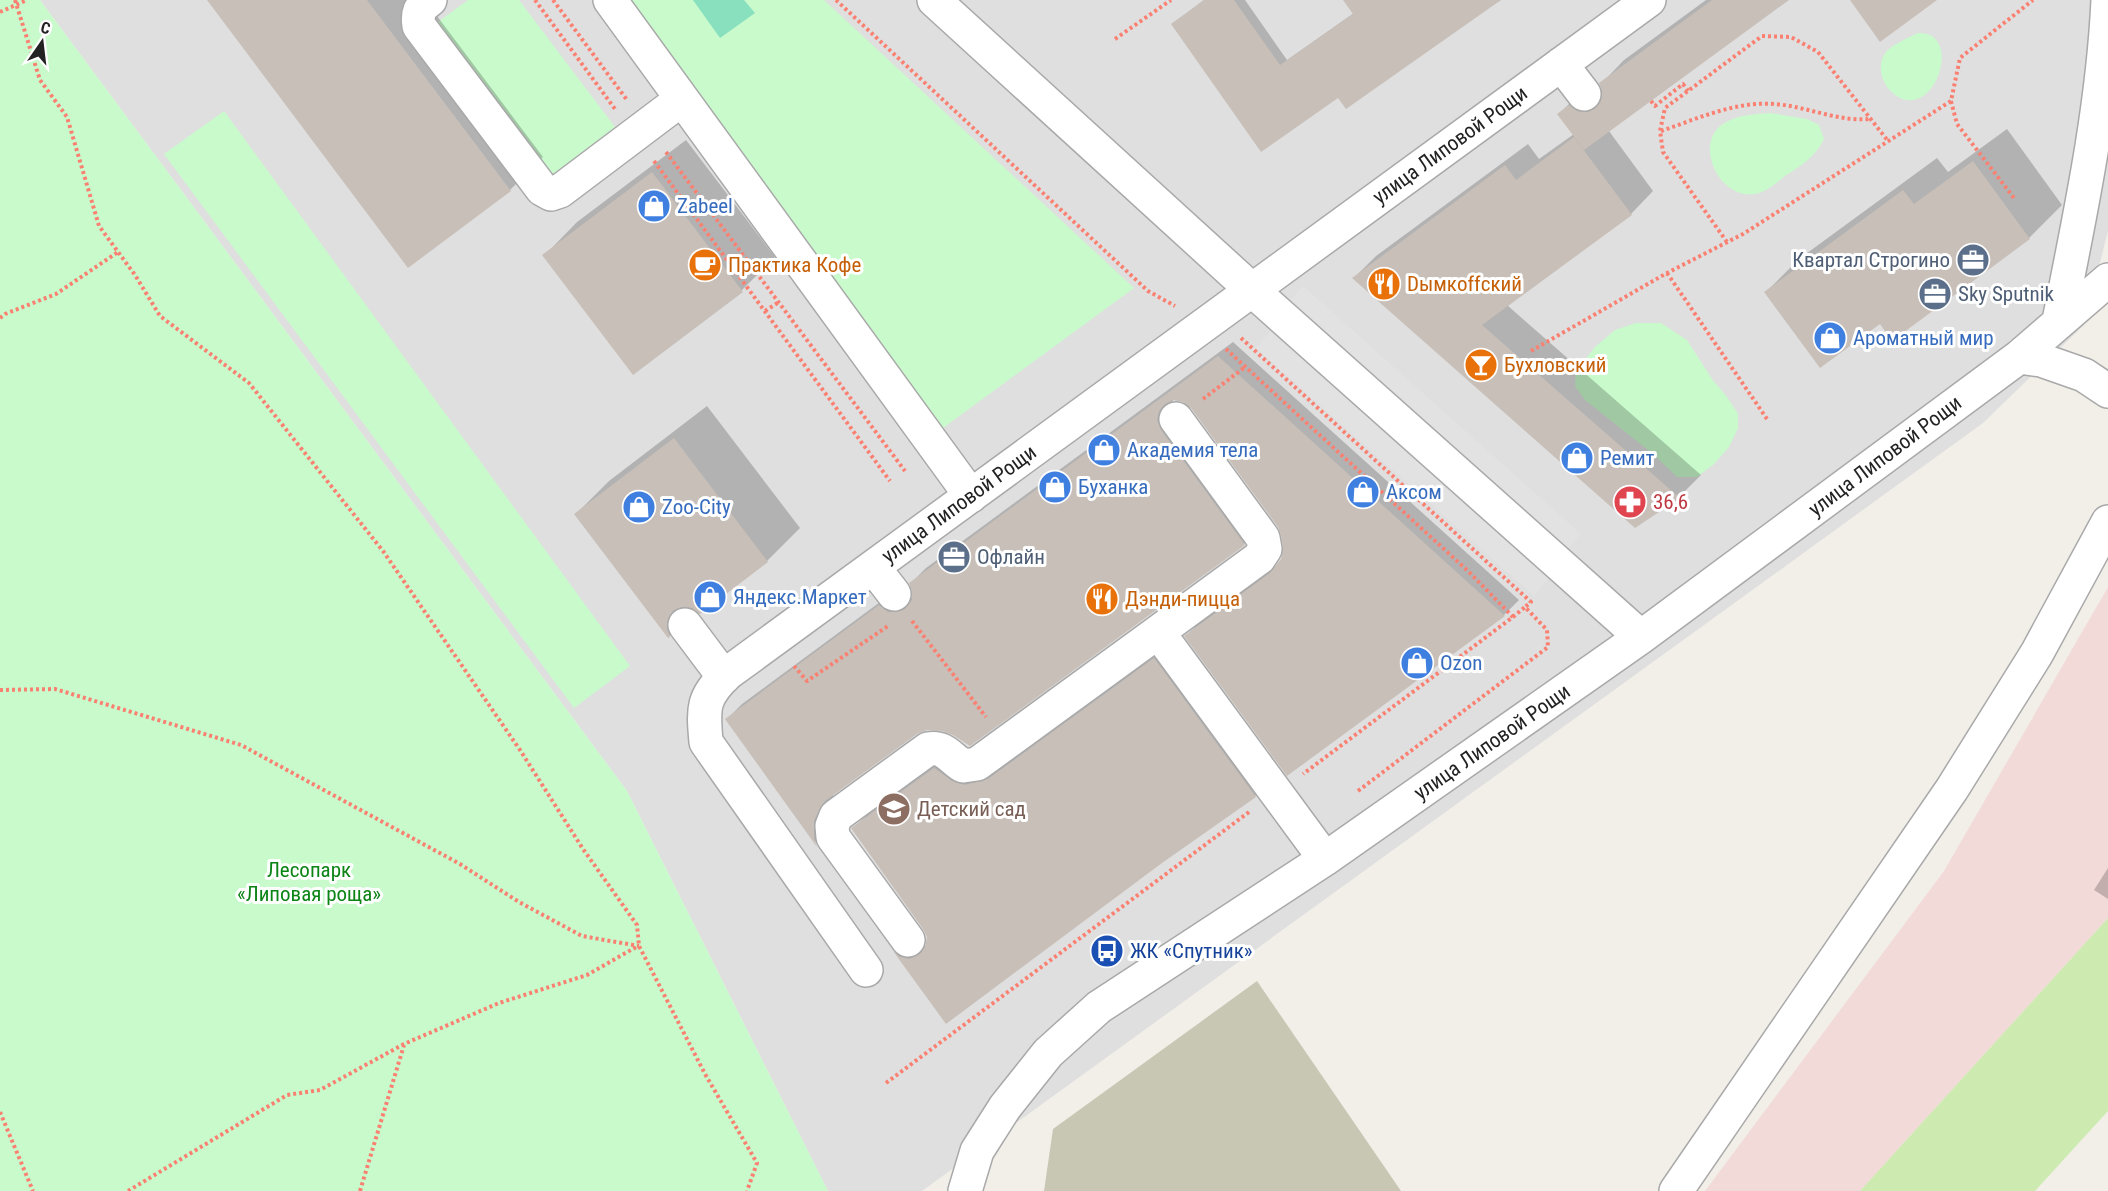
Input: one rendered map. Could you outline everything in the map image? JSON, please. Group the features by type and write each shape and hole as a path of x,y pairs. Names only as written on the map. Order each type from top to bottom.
{"street":[{"path":"430,0 421,7 418,16 420,26 542,189 551,194 560,191 682,99"},
{"path":"610,0 970,496"},
{"path":"934,0 1252,290 1641,637"},
{"name":"улица Липовой Рощи","path":"866,970 706,742 704,713 710,691 724,677 873,567 1648,0"},
{"path":"2059,321 2095,123 2108,0"},
{"path":"1561,64 1584,94"},
{"name":"улица Липовой Рощи","path":"965,1191 977,1151 1005,1107 1048,1053 1099,1007 1324,859 1641,637 2019,357 2108,280"},
{"path":"2019,357 2041,360 2084,375 2108,391"},
{"path":"908,940 833,837 832,826 836,816 928,748 937,747 946,751 952,760 963,766 977,764 1259,558 1265,549 1263,538 1176,419"},
{"path":"1676,1191 1952,789 2037,653 2102,537 2108,522"},
{"path":"873,567 899,609"},
{"path":"685,626 724,677"},
{"path":"1158,632 1324,859"}],"path":[{"path":"0,12 16,2 27,0"},
{"path":"535,0 779,302 905,471"},
{"path":"553,0 765,311 890,481"},
{"path":"836,0 1148,291 1176,307"},
{"path":"1115,39 1171,0"},
{"path":"2014,198 1957,124 1951,101 1960,58 2033,0"},
{"path":"16,2 40,80 67,117 99,226 135,275 160,316 249,383 383,551 514,740 583,849 637,925 639,946 705,1074 757,1163 747,1191"},
{"path":"1727,242 1663,152 1660,131 1665,108 1762,36 1791,37 1818,52 1888,141"},
{"path":"1651,101 1654,106 1683,84 1688,91"},
{"path":"1532,351 1667,273 1743,234 1951,101"},
{"path":"1660,131 1726,109 1772,104 1810,109 1853,121 1870,119"},
{"path":"0,318 56,294 118,252"},
{"path":"1667,273 1767,419"},
{"path":"765,311 779,302"},
{"path":"1236,333 1532,602 1298,777"},
{"path":"1221,345 1469,573 1513,617"},
{"path":"1226,382 1245,367"},
{"path":"1358,791 1548,647 1547,630 1525,607"},
{"path":"795,667 807,681 899,609 1006,742"},
{"path":"0,690 56,689 240,745 460,864 519,902 582,936 639,946"},
{"path":"886,1083 1252,810"},
{"path":"128,1191 287,1095 320,1090 404,1044 499,1003 587,975 639,946"},
{"path":"360,1191 404,1044"},
{"path":"0,1112 33,1191"}],"shaded area":[{"path":"40,0 2108,0 2108,231 2084,325 1983,423 922,1191 828,1191 627,791"},
{"path":"1303,286 1581,534 1564,553 1286,305"},
{"path":"1273,328 1551,576 1534,596 1256,348"},
{"path":"2108,587 2108,918 1860,1191 1705,1191 1944,871"},
{"path":"1257,981 1401,1191 1044,1191 1053,1129"}],"green space":[{"name":"Лесопарк «Липовая роща»","path":"0,0 40,0 627,791 828,1191 0,1191"},
{"path":"468,0 519,0 615,127 553,174 438,22"},
{"path":"627,0 824,0 1134,288 943,428"},
{"path":"693,0 744,0 755,13 720,38"},
{"path":"1918,33 1931,36 1939,43 1942,55 1940,68 1936,81 1928,92 1918,99 1906,100 1887,87 1881,73 1882,59 1889,49"},
{"path":"224,111 630,666 574,708 164,154"},
{"path":"1770,113 1807,119 1819,125 1824,139 1808,160 1770,187 1754,194 1741,193 1730,188 1721,179 1710,155 1711,142 1716,131 1726,122 1742,116"},
{"path":"1636,323 1661,323 1687,340 1738,414 1738,428 1729,447 1714,464 1697,477 1677,477 1653,454 1585,400 1575,386 1576,371 1595,347 1615,330"},
{"path":"2108,918 2108,1111 2035,1191 1860,1191"}],"building":[{"path":"207,0 367,0 511,191 408,268"},
{"path":"1204,0 1234,0 1280,65 1353,14 1343,0 1501,0 1346,109 1338,98 1261,152 1171,24"},
{"path":"1712,0 1789,0 1584,150 1557,114 1569,105 1577,111 1587,112 1595,109 1601,101 1602,91 1599,83"},
{"path":"1850,0 1937,0 1880,42"},
{"path":"1574,137 1632,215 1482,325 1680,498 1635,528 1352,278 1505,165 1516,180"},
{"path":"1973,161 2030,239 1892,341 1880,324 1820,368 1764,292 1903,190 1914,204"},
{"path":"652,172 743,292 633,375 542,255"},
{"path":"1218,356 1505,616 1287,776 1184,636 1270,573 1281,559 1283,547 1281,535 1278,527 1191,408 1183,402 1173,400 1159,411 1157,420 1161,430 1245,545 970,746 942,731 927,730 917,734 825,801 814,820 814,839 817,847 725,719 879,605 888,612 905,609 912,600 909,583"},
{"path":"674,438 768,562 700,614 692,608 682,607 674,610 668,618 667,628 670,637 668,638 574,514"},
{"path":"1154,658 1256,797 1162,863 946,1024 893,951 900,957 909,959 919,955 925,947 927,937 851,828 934,768 952,781 965,785 988,779"}],"place":[{"name":"Zabeel","path":"654,206"},
{"name":"Квартал Строгино","path":"1973,260"},
{"name":"Практика Кофе","path":"705,265"},
{"name":"Dымкoffский","path":"1384,284"},
{"name":"Sky Sputnik","path":"1935,294"},
{"name":"Ароматный мир","path":"1830,338"},
{"name":"Бухловский","path":"1481,365"},
{"name":"Академия тела","path":"1104,450"},
{"name":"Ремит","path":"1577,458"},
{"name":"Буханка","path":"1055,487"},
{"name":"Аксом","path":"1363,492"},
{"name":"36,6","path":"1630,502"},
{"name":"Zoo-City","path":"639,507"},
{"name":"Офлайн","path":"954,557"},
{"name":"Яндекс.Маркет","path":"710,597"},
{"name":"Дэнди-пицца","path":"1102,599"},
{"name":"Ozon","path":"1417,663"},
{"name":"Детский сад","path":"894,809"},
{"name":"ЖК «Спутник»","path":"1107,951"}]}
